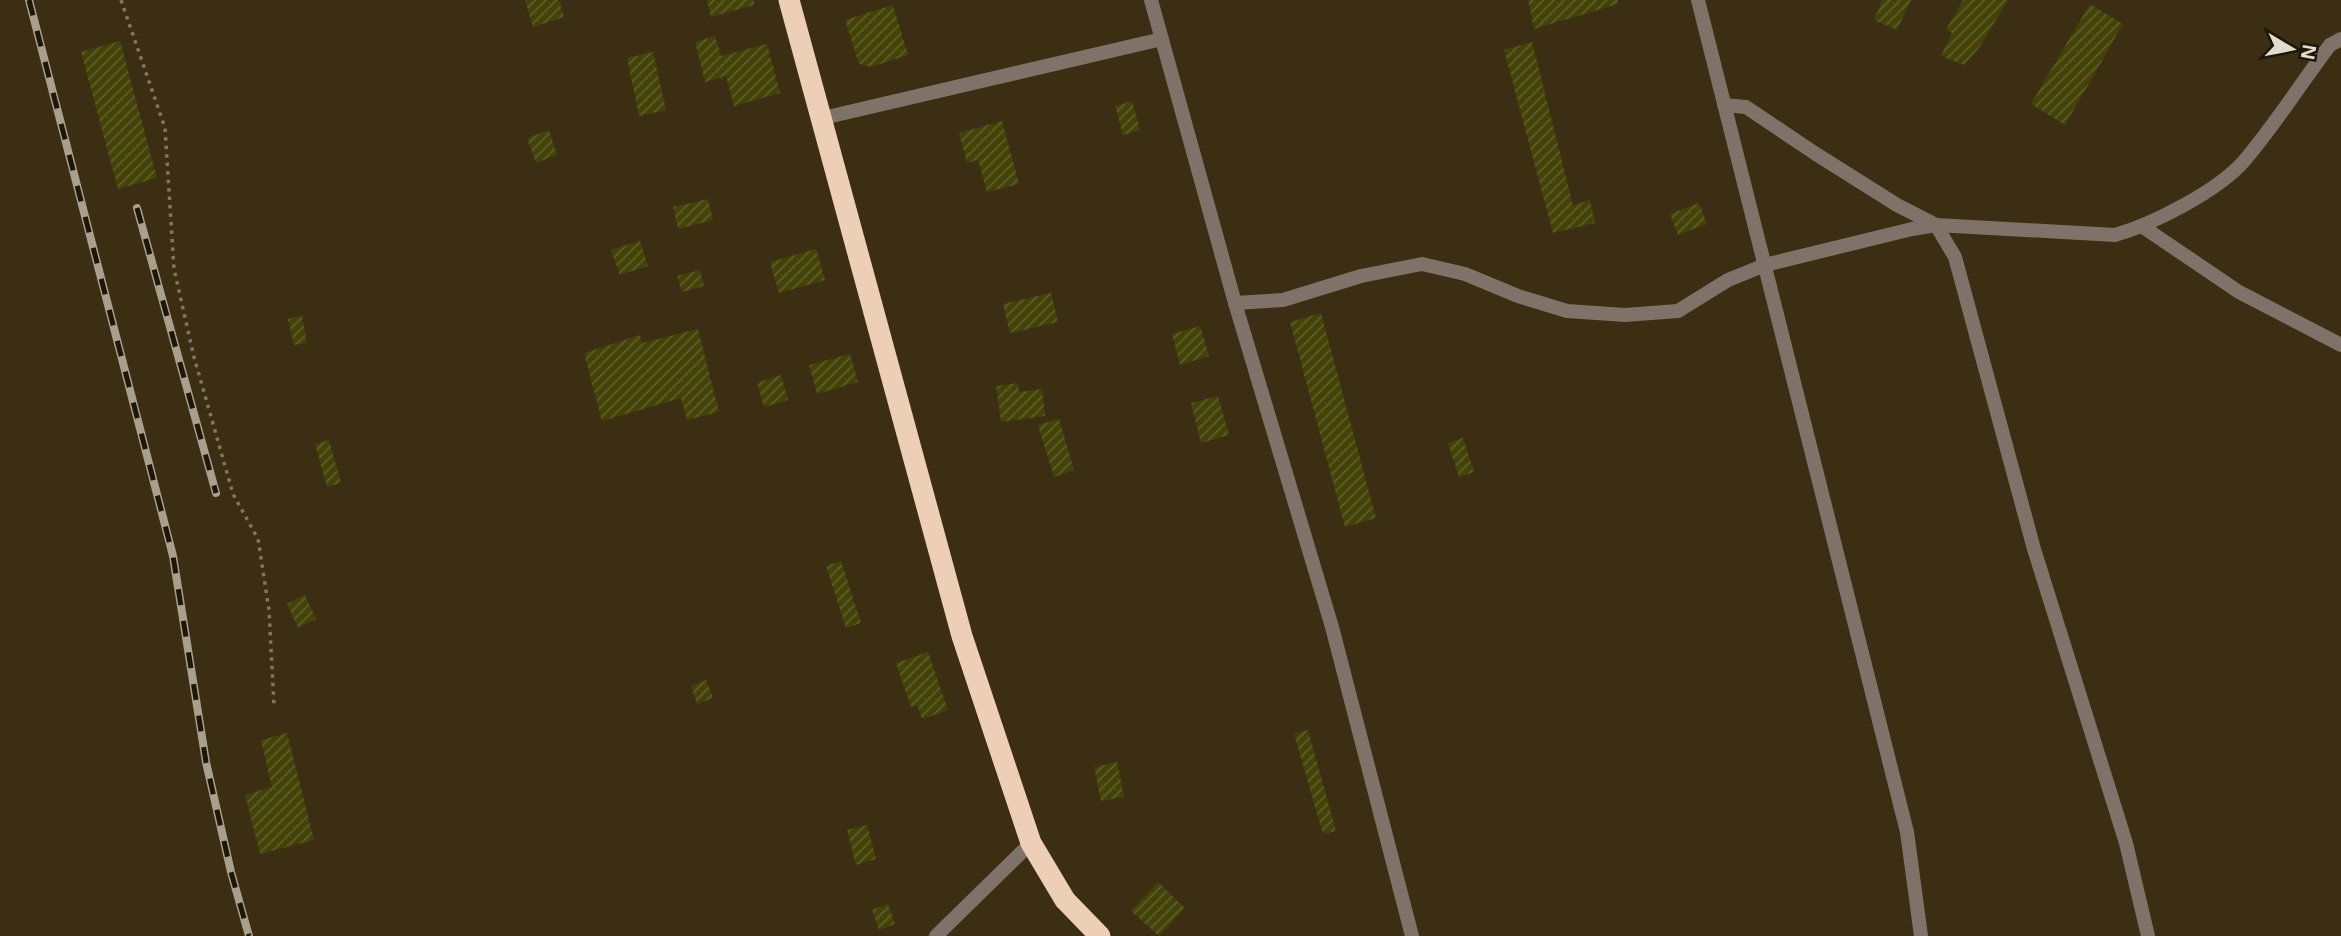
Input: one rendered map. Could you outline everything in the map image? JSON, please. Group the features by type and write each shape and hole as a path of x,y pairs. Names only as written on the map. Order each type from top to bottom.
{"highway":[{"path":"789,0 962,636 1031,843 1065,900 1100,936"}],"street":[{"path":"1152,0 1235,303 1332,627 1412,936"},
{"path":"1698,0 1907,832 1921,936"},
{"path":"823,118 1162,39"},
{"path":"1235,303 1283,300 1361,275 1422,264 1465,274 1518,296 1567,311 1625,315 1678,311 1728,280 1765,265 1936,225 2115,235 2143,227 2197,196 2242,163 2330,45 2341,39"},
{"path":"1724,105 1746,107 1815,155 1897,205 1936,225 1955,257 2034,549 2126,843 2148,936"},
{"path":"2143,227 2239,292 2341,345"},
{"path":"936,936 1031,843"}],"path":[{"path":"121,0 165,128 174,269 194,357 233,494 258,539 269,610 274,705"}],"building":[{"path":"525,0 559,0 564,17 533,27"},
{"path":"707,0 754,0 754,5 711,17"},
{"path":"1528,0 1618,0 1618,4 1534,29"},
{"path":"1882,0 1911,0 1897,30 1874,20"},
{"path":"1963,0 2008,0 1979,48 1964,65 1941,56 1952,33 1946,30"},
{"path":"2090,4 2123,24 2065,125 2031,104"},
{"path":"893,5 908,55 871,67 859,64 845,20"},
{"path":"715,36 721,56 767,44 780,93 734,106 726,76 705,82 695,42"},
{"path":"120,41 157,178 118,189 81,52"},
{"path":"1532,42 1573,205 1590,200 1595,223 1553,233 1504,50"},
{"path":"653,52 666,110 639,116 627,58"},
{"path":"1132,101 1140,130 1123,135 1115,106"},
{"path":"1002,121 1019,184 987,192 978,160 967,163 959,133"},
{"path":"549,130 557,155 536,163 527,138"},
{"path":"708,199 713,220 678,229 673,207"},
{"path":"1699,203 1707,224 1678,235 1670,214"},
{"path":"640,241 648,266 620,275 611,250"},
{"path":"816,249 825,280 779,293 770,262"},
{"path":"700,270 704,286 682,292 677,276"},
{"path":"1051,293 1058,322 1010,333 1003,304"},
{"path":"1321,313 1376,518 1345,527 1290,322"},
{"path":"302,316 307,343 294,345 288,319"},
{"path":"1200,326 1209,356 1180,365 1172,334"},
{"path":"698,329 719,412 687,420 681,398 602,421 584,353 640,335 642,343"},
{"path":"850,354 858,382 817,394 809,365"},
{"path":"781,375 788,400 764,407 757,383"},
{"path":"1018,383 1019,392 1042,389 1045,416 1001,422 996,386"},
{"path":"1218,396 1229,435 1201,443 1191,403"},
{"path":"1059,419 1074,470 1054,477 1038,425"},
{"path":"1463,438 1474,472 1459,477 1448,443"},
{"path":"329,440 341,483 327,487 315,444"},
{"path":"841,561 861,623 846,628 826,566"},
{"path":"305,595 316,619 298,628 287,604"},
{"path":"928,652 948,710 922,719 917,705 911,707 896,663"},
{"path":"706,680 713,698 697,704 691,686"},
{"path":"1308,730 1336,831 1323,834 1294,734"},
{"path":"287,733 314,840 260,854 245,795 272,787 261,740"},
{"path":"1117,762 1124,797 1101,801 1094,767"},
{"path":"867,825 876,859 856,865 847,830"},
{"path":"1158,882 1185,908 1159,936 1131,911"},
{"path":"888,904 895,924 879,930 872,910"}],"railway":[{"path":"29,0 173,556 206,762 231,872 249,936"},
{"path":"137,208 216,493"}]}
